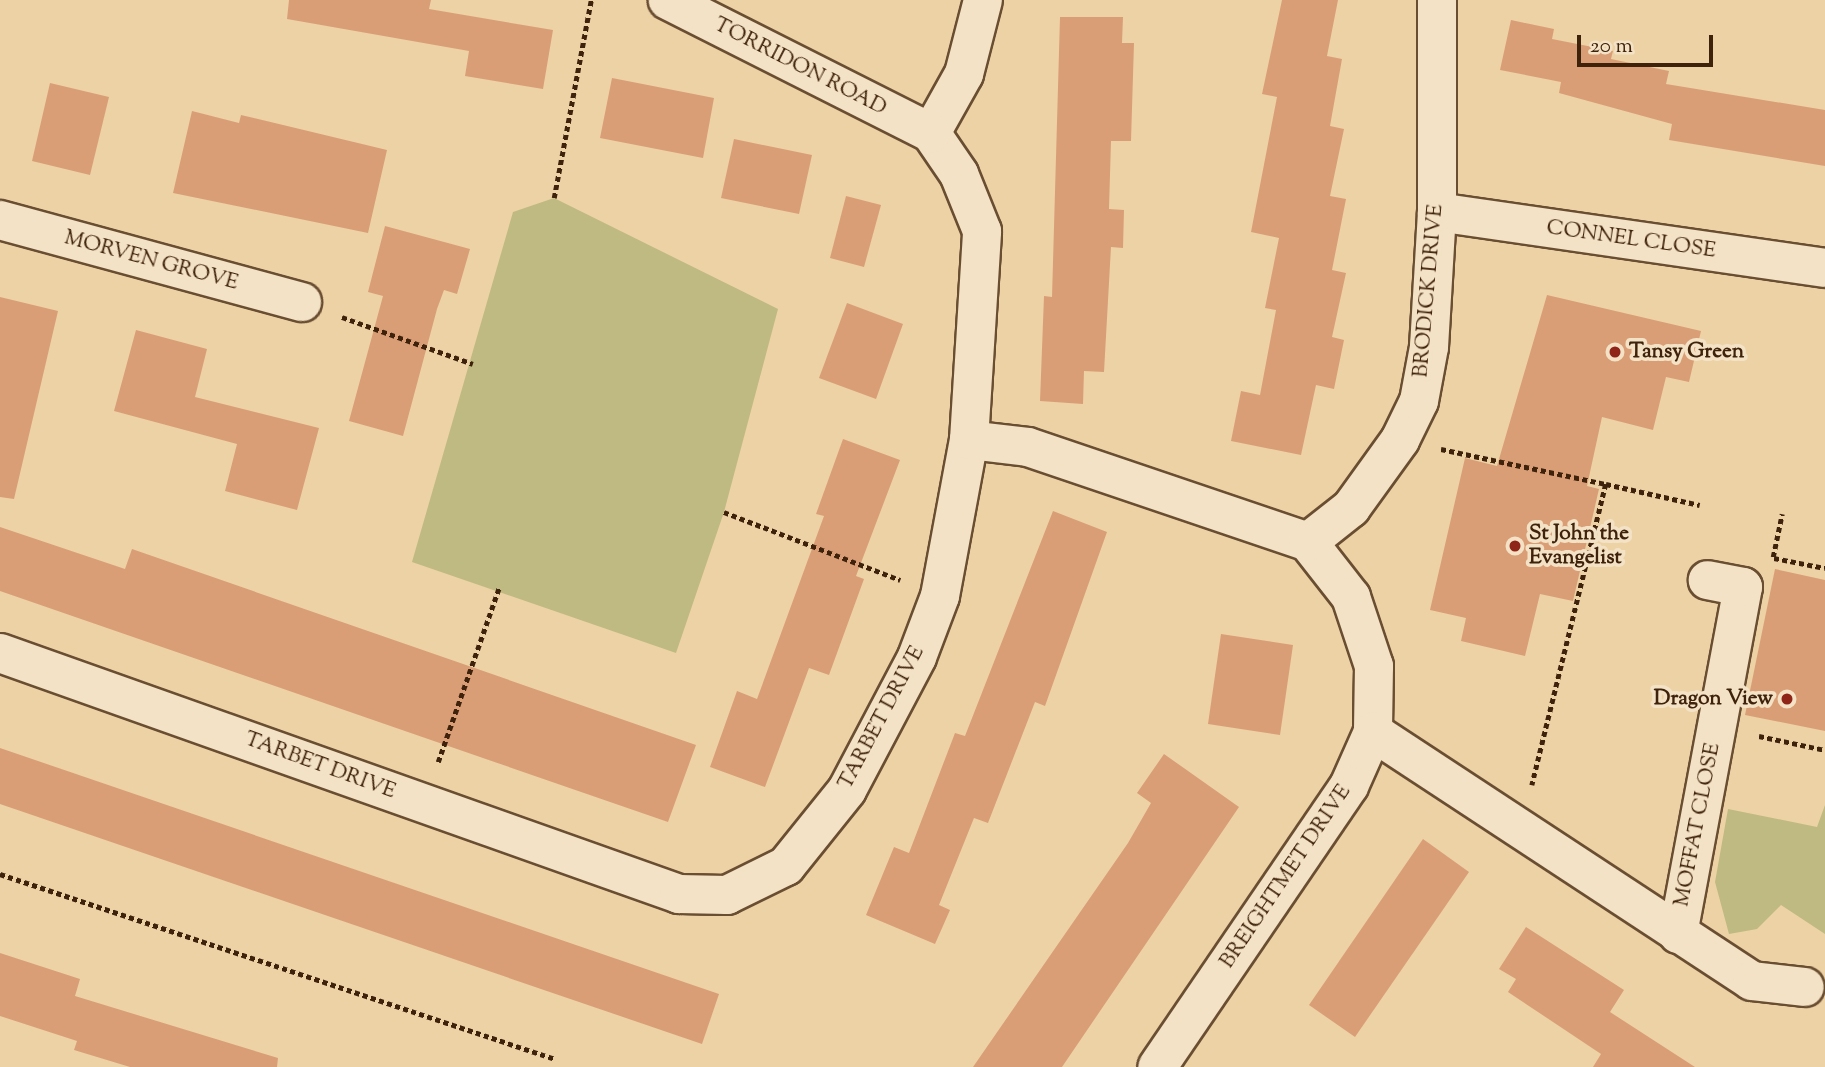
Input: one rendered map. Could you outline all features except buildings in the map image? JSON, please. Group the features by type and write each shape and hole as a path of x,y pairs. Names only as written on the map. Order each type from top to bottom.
{"street":[{"name":"TORRIDON ROAD","path":"668,0 931,133"},
{"path":"931,133 964,74 983,0"},
{"name":"BRODICK DRIVE","path":"1308,542 1351,508 1401,440 1419,401 1429,347 1437,212 1437,0"},
{"name":"TARBET DRIVE","path":"0,653 680,894 727,895 786,866 847,790 917,657 940,596 969,440 982,231 959,174 931,133"},
{"name":"CONNEL CLOSE","path":"1437,212 1825,268"},
{"name":"MORVEN GROVE","path":"0,220 302,302"},
{"path":"969,440 1028,447 1308,542"},
{"name":"BREIGHTMET DRIVE","path":"1157,1067 1349,786 1373,732 1374,666 1351,597 1308,542"},
{"name":"MOFFAT CLOSE","path":"1678,934 1743,587 1708,580"},
{"name":"MOFFAT CLOSE","path":"1373,732 1752,981 1805,987"}],"path":[{"path":"554,198 591,0"},
{"path":"302,302 473,363"},
{"path":"1401,440 1700,505"},
{"path":"1521,830 1606,484"},
{"path":"724,512 940,596"},
{"path":"1773,557 1782,514"},
{"path":"424,803 499,588"},
{"path":"1717,727 1825,750"},
{"path":"0,874 555,1059"}],"shaded area":[{"path":"554,198 778,309 724,512 676,653 412,562 513,212"},
{"path":"1825,805 1825,934 1781,905 1757,929 1729,934 1715,882 1728,809 1817,827"}],"place":[{"name":"Tansy Green","path":"1615,352"},
{"name":"St John the Evangelist","path":"1515,546"},
{"name":"Dragon View","path":"1787,699"}]}
